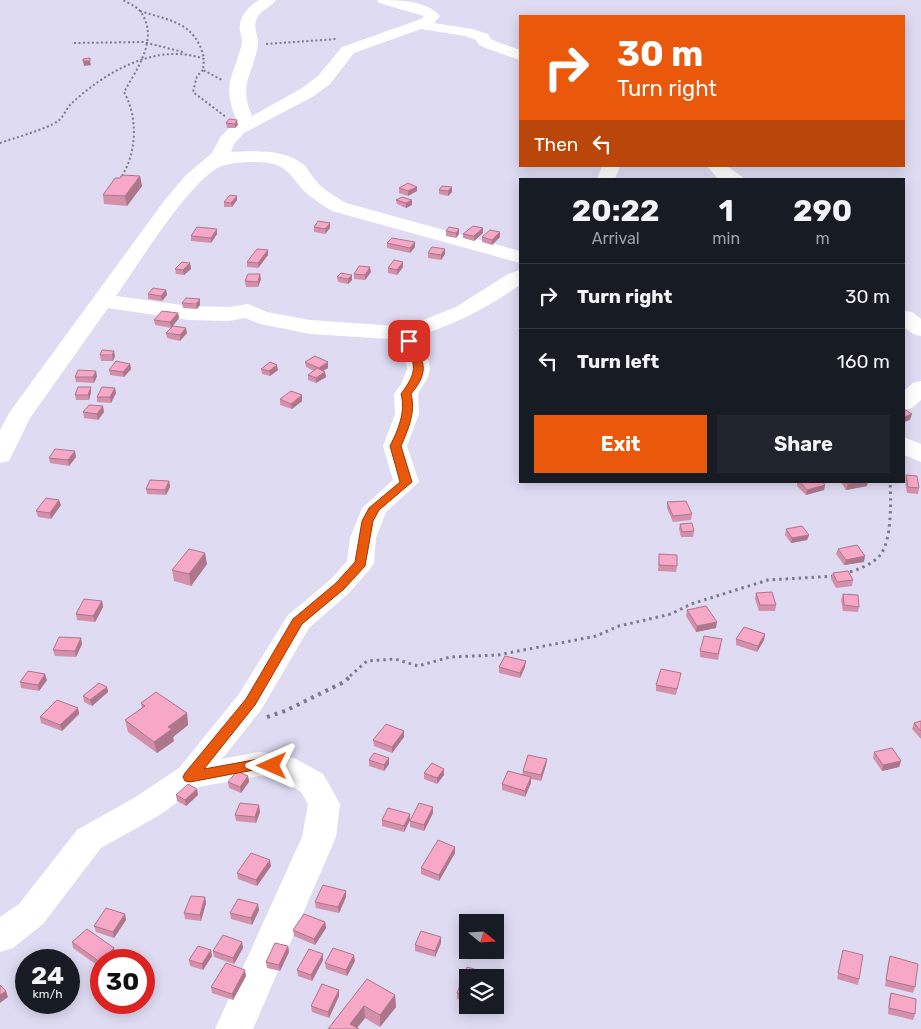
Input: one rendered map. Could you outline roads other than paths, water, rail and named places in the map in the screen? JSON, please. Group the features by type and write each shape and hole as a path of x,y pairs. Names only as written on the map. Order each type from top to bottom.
{"street":[{"path":"241,129 246,121 239,106 235,86 251,45 246,25 248,18 269,0"},
{"path":"384,0 426,11"},
{"path":"426,11 427,27 467,32 482,37 485,42 494,46 519,55"},
{"path":"0,456 18,418 171,205 193,179 222,155 222,146 229,136 308,92 324,80 348,50 426,11"},
{"path":"215,162 229,158 250,157 279,159 297,168 315,191 339,207 369,218 519,257"},
{"path":"717,167 726,176 733,178"},
{"path":"103,300 189,314 229,314 248,310 261,317 310,327 396,333 430,326 447,319 485,300 519,277"},
{"path":"905,318 921,328"},
{"path":"0,937 31,914 89,839 146,807 190,777 250,702 298,622 340,586 360,563 363,538 368,521 375,508 406,482 395,446 404,427 408,402 406,394 416,382 419,372 418,359 409,341 396,333"},
{"path":"905,402 921,388"},
{"path":"905,445 921,455"},
{"path":"190,777 259,764 285,767 312,783 324,804 319,838 234,1029"}]}
